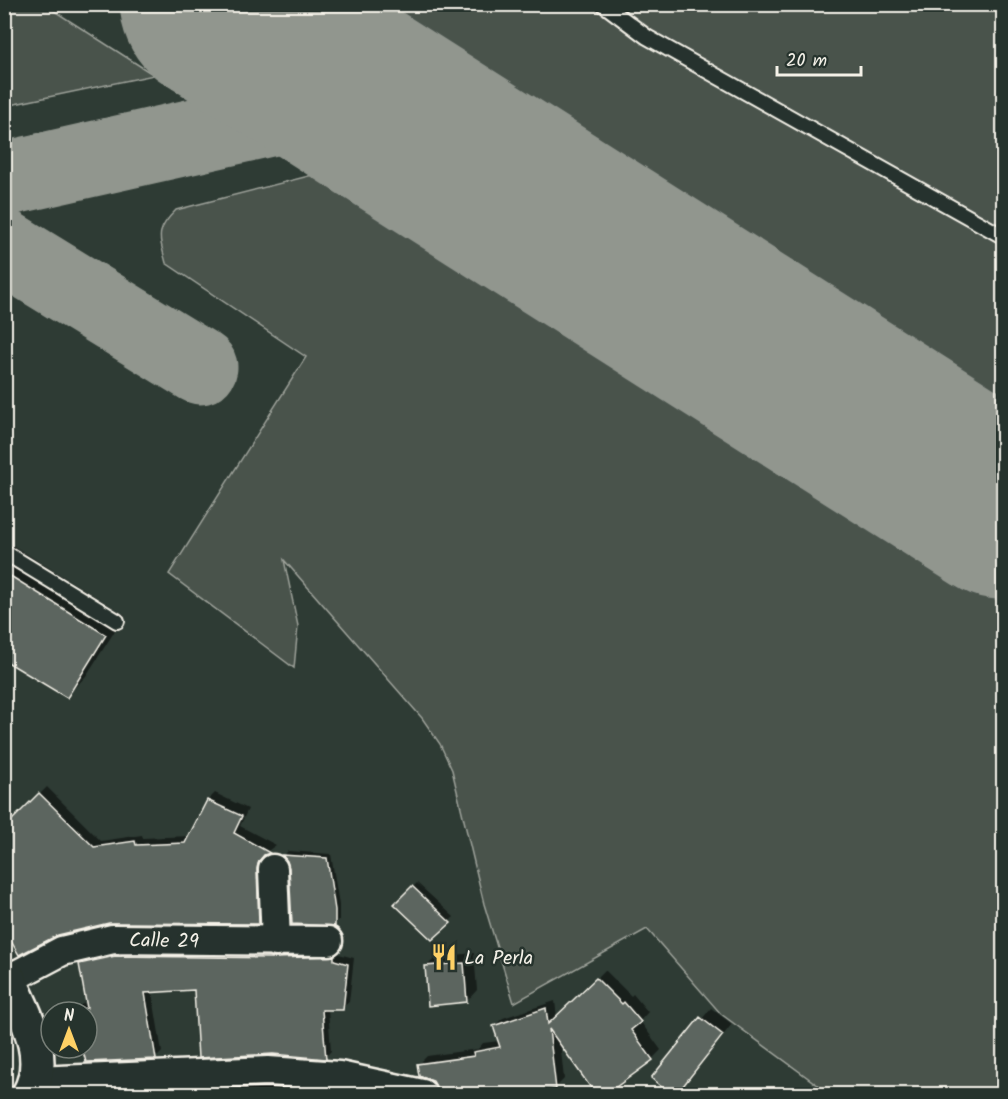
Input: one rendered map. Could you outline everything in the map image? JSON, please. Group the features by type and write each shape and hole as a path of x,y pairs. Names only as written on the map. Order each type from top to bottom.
{"main road":[{"path":"7,977 36,1042 32,1088"}],"street":[{"path":"273,869 276,942"},
{"name":"Calle 29","path":"7,977 62,951 114,939 328,942"},
{"path":"32,1088 268,1071 339,1076 422,1095"}],"lane":[{"path":"603,4 647,37 1004,237"},
{"path":"4,552 117,621"}],"shaded area":[{"path":"5,4 45,5 154,75 5,106"},
{"path":"359,5 1003,5 1003,410"},
{"path":"336,169 1003,586 1003,1094 830,1094 721,1014 647,929 514,1003 484,904 452,770 440,744 422,718 284,560 298,626 294,668 169,574 306,357 166,263 161,240 162,229 176,210"}],"building":[{"path":"4,572 106,635 67,698 4,660"},
{"path":"39,793 94,847 135,841 136,845 185,843 207,800 242,816 234,833 270,853 264,855 259,861 257,869 259,924 109,923 58,935 19,955 4,929 4,828"},
{"path":"282,855 327,858 335,910 335,926 292,924 289,868"},
{"path":"412,886 451,923 432,940 394,904"},
{"path":"115,956 276,958 334,956 334,960 348,964 343,1010 322,1010 326,1059 273,1054 198,1058 194,990 145,993 156,1059 86,1062 85,1060 99,1060 99,1000 86,1000 79,964"},
{"path":"464,963 467,1002 428,1006 425,966"},
{"path":"596,978 622,1004 624,1002 641,1022 631,1030 653,1060 605,1095 596,1095 549,1029 556,1089 518,1094 437,1088 433,1081 419,1076 417,1064 474,1056 473,1052 500,1047 493,1026 546,1008 548,1024"},
{"path":"700,1017 723,1035 676,1095 671,1095 651,1078"}],"taxiway":[{"path":"220,130 229,123 242,104 246,94 249,71 244,44 221,9"},
{"path":"4,179 314,109 360,111 381,116 404,126"},
{"path":"4,247 200,367"}],"runway":[{"path":"214,4 1004,506"}],"place":[{"name":"La Perla","path":"444,957"}]}
